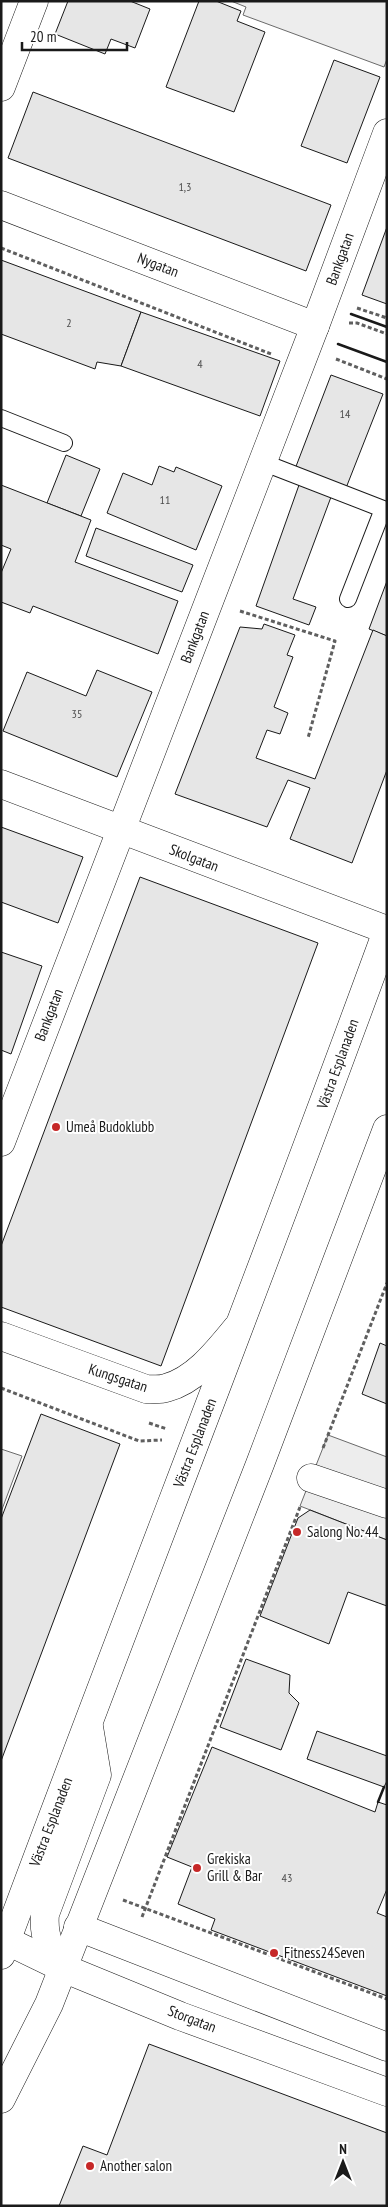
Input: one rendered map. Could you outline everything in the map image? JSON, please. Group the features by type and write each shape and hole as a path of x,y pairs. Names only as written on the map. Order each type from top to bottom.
{"street":[{"path":"1,87 34,1"},
{"name":"Bankgatan","path":"1,1142 315,326 387,133"},
{"name":"Nygatan","path":"1,205 315,326"},
{"name":"Skolgatan","path":"1,784 387,931"},
{"name":"Västra Esplanaden","path":"3,1944 10,1902 89,1725 195,1440 243,1321 387,931"},
{"path":"1,2099 50,2004 78,1927 264,1455 387,1129"},
{"name":"Kungsgatan","path":"1,1336 146,1389 164,1389 182,1381 211,1358 243,1321"},
{"path":"311,1478 387,1504"},
{"path":"63,1968 52,1956 46,1939 45,1914 97,1775 89,1725"},
{"path":"10,1902 387,2047"},
{"name":"Storgatan","path":"3,1944 180,2016 387,2092"}],"lane":[{"path":"1,418 64,443"},
{"path":"262,462 383,509 348,599"}],"path":[{"path":"1,248 300,365"},
{"path":"357,323 387,334"},
{"path":"335,359 387,378"},
{"path":"209,600 335,641 308,738"},
{"path":"144,1908 387,1283"},
{"path":"1,1388 138,1441"},
{"path":"93,1889 387,1998"}],"shaded area":[{"path":"231,1 387,1 387,59 384,67 243,15 246,7"},
{"path":"328,1435 387,1457 387,1540 300,1506"},
{"path":"1,1449 22,1456 1,1512"}],"building":[{"path":"68,1 130,1 150,9 135,48 111,39 105,54 55,34"},
{"path":"199,1 216,1 241,11 237,21 265,32 234,112 166,87"},
{"path":"334,60 380,77 347,163 301,146"},
{"path":"33,92 331,205 306,271 8,158"},
{"path":"387,227 387,304 362,295"},
{"path":"1,260 141,312 121,366 97,362 95,369 1,334"},
{"path":"141,312 280,361 260,416 121,366"},
{"path":"331,375 383,394 346,488 295,469"},
{"path":"66,455 100,469 81,516 47,503"},
{"path":"159,466 174,472 176,467 222,486 196,550 107,513 123,473 152,485"},
{"path":"1,485 91,520 75,562 178,601 158,654 33,606 30,613 1,602 1,573 11,549 1,545"},
{"path":"299,485 331,497 293,599 316,607 309,625 256,606"},
{"path":"96,528 193,565 182,592 86,556"},
{"path":"387,581 387,636 369,629"},
{"path":"264,624 295,635 287,655 293,657 274,707 288,713 280,734 267,730 256,758 315,779 373,630 387,636 387,770 352,863 290,839 310,788 288,780 267,827 175,794 240,627 262,629"},
{"path":"97,670 152,692 117,777 3,731 27,672 86,696"},
{"path":"1,827 83,857 58,923 1,902"},
{"path":"140,877 318,943 161,1366 1,1307 1,1246"},
{"path":"1,952 42,966 11,1054 1,1050"},
{"path":"380,1343 387,1346 387,1404 362,1394"},
{"path":"41,1414 120,1444 1,1761 1,1519"},
{"path":"310,1510 387,1540 387,1606 348,1592 329,1644 260,1616 298,1518"},
{"path":"246,1659 290,1675 289,1693 299,1703 281,1750 220,1727"},
{"path":"317,1731 387,1756 387,1781 384,1787 307,1759"},
{"path":"212,1747 375,1812 378,1802 387,1805 387,1889 377,1913 387,1917 387,1996 211,1930 215,1919 178,1904 192,1867 167,1857"},
{"path":"149,2044 387,2133 387,2206 59,2206 83,2146 107,2155"}],"wall":[{"path":"351,314 387,327"},
{"path":"338,344 387,362"},
{"path":"378,1802 384,1787"}],"place":[{"name":"Umeå Budoklubb","path":"56,1127"},
{"name":"Salong No. 44","path":"297,1532"},
{"name":"Grekiska Grill & Bar","path":"197,1868"},
{"name":"Fitness24Seven","path":"274,1953"},
{"name":"Another salon","path":"90,2166"}]}
